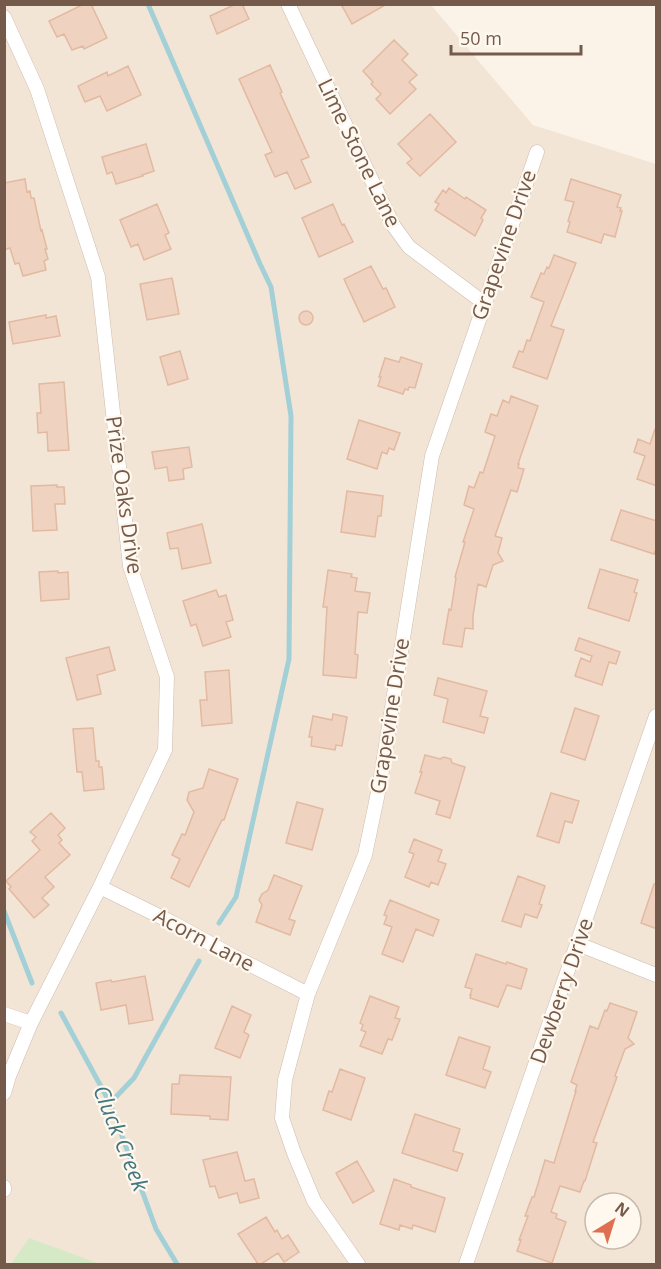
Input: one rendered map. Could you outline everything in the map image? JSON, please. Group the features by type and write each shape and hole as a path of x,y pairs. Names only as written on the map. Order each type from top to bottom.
{"street":[{"name":"Lime Stone Lane","path":"288,4 393,225 409,248 484,303"},
{"name":"Prize Oaks Drive","path":"4,17 37,89 98,277 130,566 167,677 165,750 100,887 31,1023 4,1093"},
{"name":"Grapevine Drive","path":"358,1264 314,1201 294,1153 282,1118 285,1080 308,994 365,855 380,783 432,456 537,152"},
{"name":"Dewberry Drive","path":"466,1264 657,716"},
{"name":"Acorn Lane","path":"100,887 308,994"},
{"path":"578,944 657,975"},
{"path":"4,1014 31,1023"}],"shaded area":[{"path":"5,5 431,5 533,125 656,164 656,1264 5,1264"}],"green space":[{"path":"29,1238 100,1264 11,1264"}],"building":[{"path":"84,4 91,4 107,38 84,49 83,46 72,50 64,34 57,37 49,21"},
{"path":"236,4 242,4 249,19 217,34 210,16"},
{"path":"341,4 387,4 352,24"},
{"path":"394,40 408,54 402,60 417,75 409,82 416,89 390,114 376,99 381,94 363,71"},
{"path":"270,65 309,157 301,160 311,182 295,189 287,172 275,177 265,155 272,152 239,79"},
{"path":"128,66 141,95 107,111 100,96 85,102 78,86 107,72 108,76"},
{"path":"430,114 456,142 420,176 407,163 412,159 398,144"},
{"path":"146,144 154,171 116,184 112,172 107,174 102,157"},
{"path":"25,179 27,192 30,191 31,198 34,198 48,259 44,261 46,270 23,276 19,263 15,264 10,248 4,250 4,183"},
{"path":"571,179 621,195 617,207 622,211 615,237 604,234 601,243 567,232 574,202 565,200"},
{"path":"449,188 486,210 475,236 435,210 439,204 435,202 443,190 446,193"},
{"path":"157,204 169,233 165,235 171,249 144,260 138,244 131,247 120,220"},
{"path":"333,204 342,225 344,224 353,242 319,257 302,218"},
{"path":"554,255 576,263 551,326 564,330 547,379 513,367 519,351 523,352 527,340 530,341 544,302 531,297 541,273 544,274 547,267 549,268"},
{"path":"371,266 383,289 386,288 395,307 364,322 344,279"},
{"path":"172,278 179,314 147,320 140,284"},
{"path":"303,311 309,311 313,318 309,325 303,325 299,321 299,315"},
{"path":"46,315 46,318 56,316 60,336 13,344 9,322"},
{"path":"180,351 188,379 168,385 160,357"},
{"path":"401,357 422,364 415,388 405,389 403,394 378,386 385,358 399,362"},
{"path":"64,382 69,450 48,451 47,432 38,433 37,413 41,413 39,384"},
{"path":"511,396 538,406 518,464 518,468 524,469 517,492 511,490 495,536 502,538 498,553 503,561 493,565 486,587 478,584 473,629 465,628 462,647 443,644 449,609 451,610 455,577 465,542 463,542 474,509 464,505 469,486 474,488 480,472 483,473 495,436 485,432 491,414 497,416 503,400 509,403"},
{"path":"359,420 400,433 394,450 389,448 387,454 382,452 377,469 347,459"},
{"path":"655,429 657,429 657,486 637,479 645,456 634,452 638,439 650,444"},
{"path":"189,447 192,467 183,469 184,479 169,481 167,467 155,469 152,452"},
{"path":"57,485 57,487 64,487 65,504 55,504 57,530 33,531 31,486"},
{"path":"347,491 383,496 381,516 378,516 375,537 341,532"},
{"path":"621,510 657,521 657,546 654,554 611,540"},
{"path":"202,524 211,563 182,569 178,548 170,549 167,533"},
{"path":"600,569 638,580 634,592 637,593 629,621 588,608"},
{"path":"328,570 352,574 351,577 357,578 355,591 370,593 367,613 358,612 356,678 323,675 327,607 323,607"},
{"path":"58,571 58,573 68,572 69,599 41,601 39,572"},
{"path":"216,590 219,597 226,595 233,620 226,622 231,637 203,646 196,624 191,626 183,601"},
{"path":"579,638 620,652 616,664 609,662 602,685 575,676 581,658 590,662 592,656 575,650"},
{"path":"109,647 115,670 97,675 101,694 77,700 66,658"},
{"path":"229,670 232,723 202,726 200,700 207,700 205,672"},
{"path":"438,678 487,691 480,716 488,718 484,733 443,722 448,699 434,695"},
{"path":"575,708 599,716 585,760 561,752"},
{"path":"333,714 347,717 342,746 336,745 335,750 311,746 312,737 309,737 313,716 332,720"},
{"path":"93,728 96,761 99,761 99,767 102,767 104,789 84,791 82,772 77,772 73,729"},
{"path":"425,755 451,759 452,763 465,767 450,818 436,814 440,801 415,793"},
{"path":"209,769 238,779 224,820 189,887 171,878 180,859 172,855 182,834 185,835 194,812 187,800 189,792 203,788"},
{"path":"551,793 579,801 572,823 565,821 559,843 537,836"},
{"path":"297,802 323,809 312,850 286,843"},
{"path":"51,813 65,828 58,835 62,840 59,843 70,855 45,877 54,887 42,898 49,905 34,918 9,889 11,887 6,881 40,850 32,841 36,837 30,832"},
{"path":"414,839 442,850 438,861 446,864 438,885 431,882 429,887 405,877 414,854 409,852"},
{"path":"274,875 302,886 289,919 295,921 290,935 256,922 262,905 259,900 268,890"},
{"path":"518,876 545,886 537,918 525,914 521,927 502,921"},
{"path":"654,884 657,884 657,929 641,923"},
{"path":"390,900 439,920 433,936 416,929 403,962 382,954 392,927 384,924 387,916 384,915"},
{"path":"476,954 527,969 521,989 507,985 498,1007 470,998 472,989 465,987"},
{"path":"145,976 153,1020 129,1024 126,1005 101,1010 96,983"},
{"path":"370,996 399,1007 395,1018 400,1019 392,1040 388,1039 382,1054 360,1046 366,1032 361,1030 363,1025 360,1023"},
{"path":"610,1003 637,1012 628,1038 634,1044 625,1049 615,1076 617,1077 593,1142 597,1143 580,1192 560,1186 551,1212 557,1214 556,1218 566,1222 552,1263 517,1251 521,1240 519,1240 545,1160 554,1163 576,1091 577,1085 571,1082 590,1026 598,1029"},
{"path":"232,1006 251,1015 244,1032 249,1035 240,1058 215,1048"},
{"path":"459,1037 490,1047 483,1069 491,1072 485,1088 446,1075"},
{"path":"340,1069 365,1078 351,1120 323,1110"},
{"path":"180,1075 231,1077 228,1120 210,1119 210,1116 171,1114 172,1084 179,1084"},
{"path":"415,1114 460,1129 453,1151 463,1154 457,1171 402,1153"},
{"path":"237,1152 245,1181 254,1179 259,1198 240,1203 237,1193 219,1198 215,1186 210,1187 203,1160"},
{"path":"357,1161 374,1191 353,1203 336,1173"},
{"path":"394,1179 445,1198 435,1232 413,1225 412,1229 400,1225 399,1230 380,1224"},
{"path":"266,1217 275,1232 277,1230 282,1239 288,1235 299,1252 284,1262 278,1253 258,1264 238,1234"}],"waterway":[{"path":"148,4 271,287 291,416 289,659 236,897 219,923"},
{"name":"Cluck Creek","path":"4,911 32,983"},
{"path":"110,1103 134,1078 199,961"},
{"name":"Cluck Creek","path":"61,1013 110,1103 156,1229 177,1264"}]}
